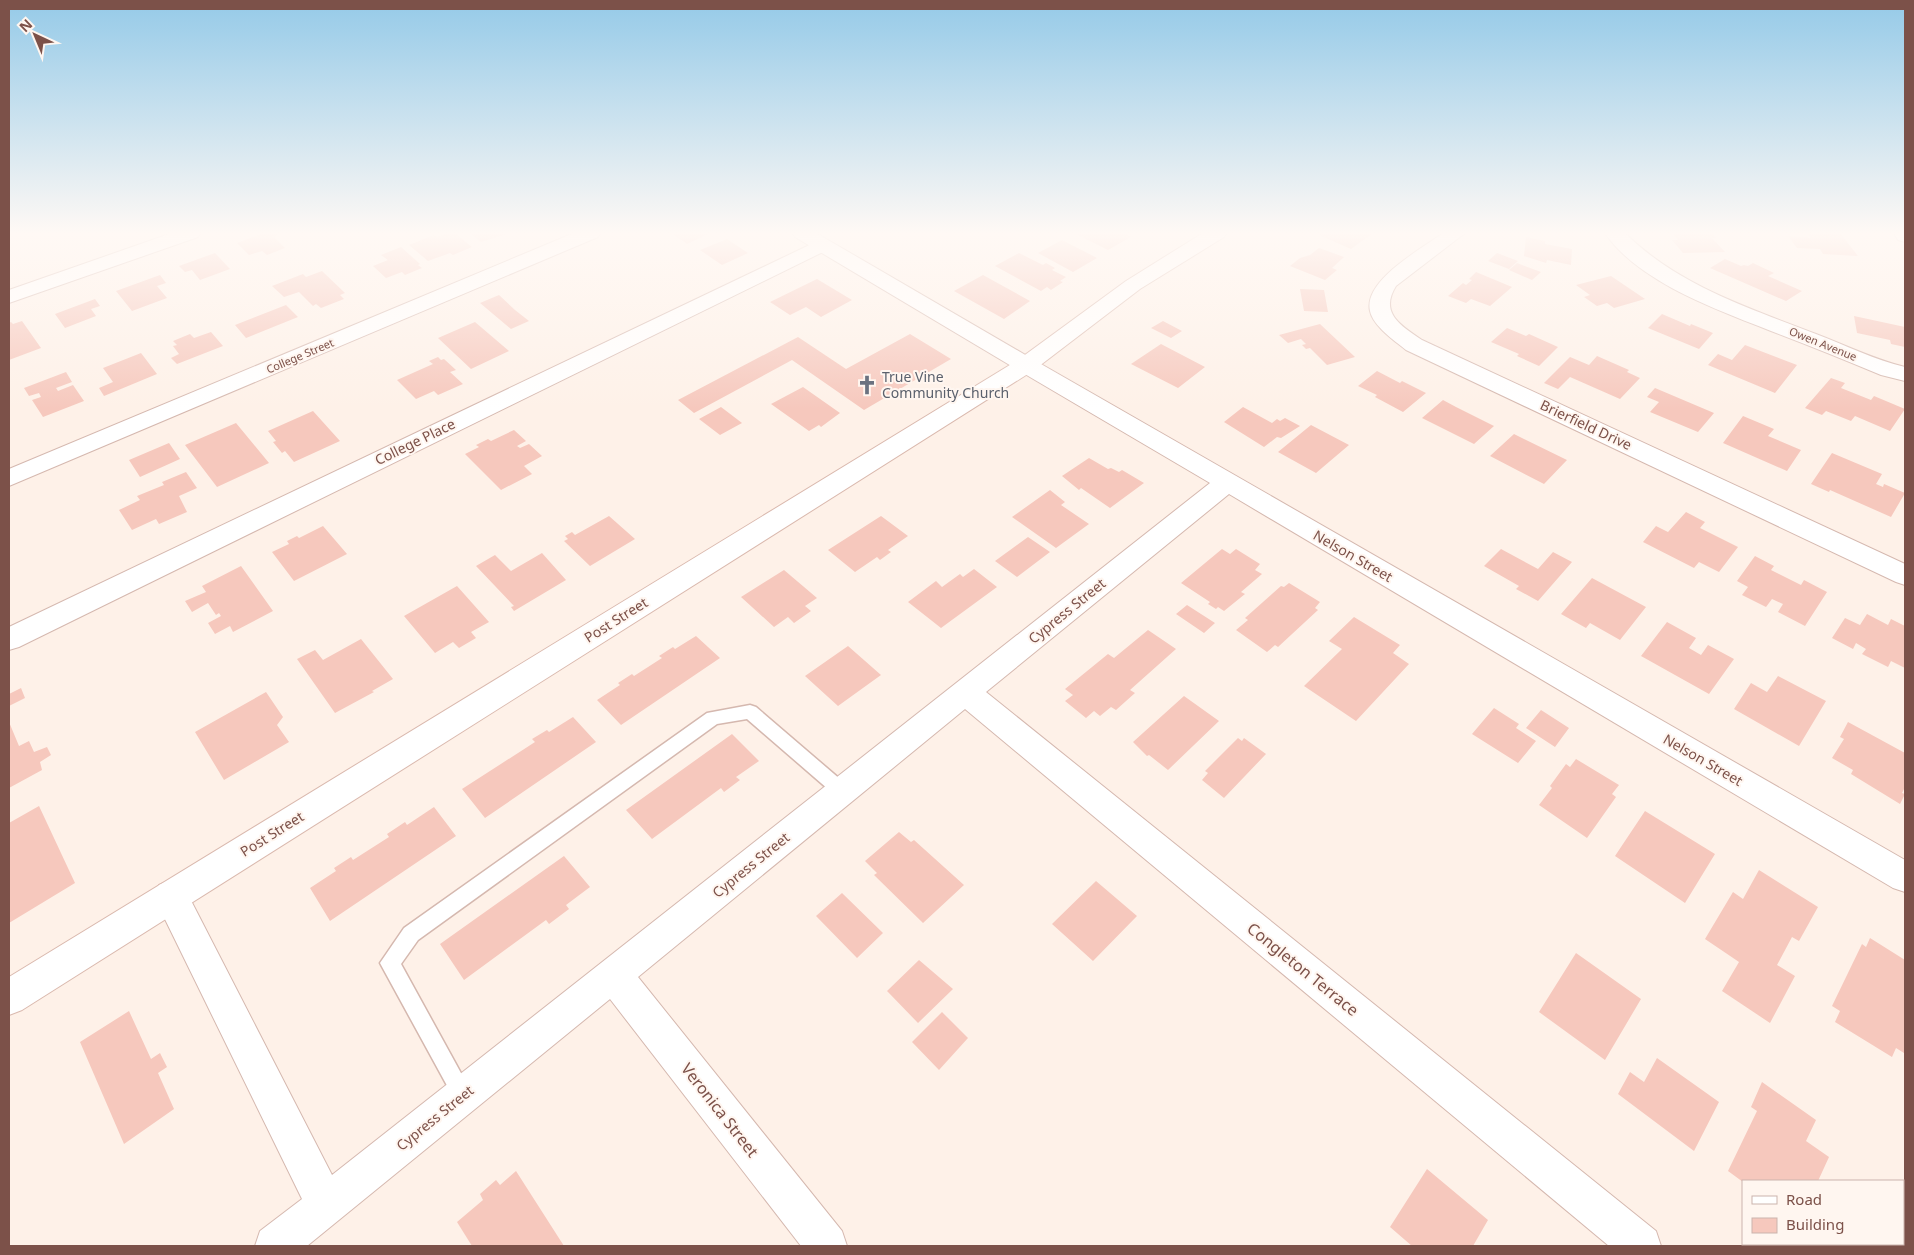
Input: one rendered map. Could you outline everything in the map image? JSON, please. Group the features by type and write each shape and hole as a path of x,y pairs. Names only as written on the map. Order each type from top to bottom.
{"street":[{"path":"9,298 27,292"},
{"name":"College Street","path":"9,477 451,292"},
{"name":"College Place","path":"9,639 706,292"},
{"name":"Nelson Street","path":"903,292 1227,483 1905,877"},
{"name":"Post Street","path":"9,997 1026,365 1125,292"},
{"name":"Brierfield Drive","path":"1383,292 1380,296 1380,312 1393,330 1414,345 1905,575"},
{"name":"Owen Avenue","path":"1697,292 1723,304 1889,370 1905,374"},
{"name":"Cypress Street","path":"275,1246 1227,483"},
{"name":"Congleton Terrace","path":"965,692 1641,1246"},
{"path":"171,896 326,1205"},
{"name":"Veronica Street","path":"614,975 826,1246"}],"lane":[{"path":"463,1096 390,963 411,934 713,718 750,712 842,791"}],"building":[{"path":"116,292 162,292 167,298 132,311"},
{"path":"278,292 344,292 345,293 340,295 344,299 321,308 316,304 313,306 299,292 284,297"},
{"path":"791,292 838,292 852,300 821,317 806,307 790,315 770,302"},
{"path":"955,292 1013,292 1030,301 1004,319"},
{"path":"1300,292 1324,292 1328,312 1304,311"},
{"path":"1453,292 1507,292 1490,306 1471,299 1466,303 1448,296"},
{"path":"1585,292 1634,292 1645,299 1614,308 1607,303 1597,306 1584,297 1590,295"},
{"path":"1764,292 1801,292 1786,301"},
{"path":"499,295 529,321 511,329 480,303"},
{"path":"95,299 100,306 91,309 96,316 65,328 55,314"},
{"path":"286,305 298,317 246,338 235,325"},
{"path":"1662,314 1713,333 1699,349 1648,328"},
{"path":"1854,316 1905,327 1905,347 1891,344 1890,340 1857,333"},
{"path":"22,321 41,348 9,360 9,323 13,324"},
{"path":"1163,321 1182,331 1171,338 1151,328"},
{"path":"475,322 509,351 471,369 438,338"},
{"path":"1320,324 1355,357 1327,365 1310,348 1306,349 1302,345 1306,344 1301,339 1288,343 1279,335"},
{"path":"1507,328 1526,336 1529,334 1558,347 1539,366 1517,356 1519,354 1491,342"},
{"path":"211,332 223,346 177,364 171,358 179,354 173,346 177,345 173,341 190,334 194,338"},
{"name":"True Vine Community Church","path":"910,334 951,359 864,410 792,360 694,413 678,400 798,337 846,369"},
{"path":"1161,344 1205,367 1178,388 1131,364"},
{"path":"1745,345 1797,365 1775,393 1708,365 1718,354 1732,360"},
{"path":"141,353 157,374 104,396 99,388 113,382 103,368"},
{"path":"1597,356 1629,370 1627,372 1640,378 1620,399 1570,377 1558,389 1544,383 1570,357 1589,365"},
{"path":"438,357 441,360 444,359 456,370 450,372 463,384 438,395 434,391 416,399 397,380 433,364 429,361"},
{"path":"1377,371 1400,383 1402,381 1426,393 1403,412 1375,397 1377,395 1358,386"},
{"path":"66,372 72,382 56,388 58,391 73,385 84,401 43,417 32,400 41,397 39,393 29,396 24,388"},
{"path":"1831,378 1845,383 1841,388 1871,400 1874,396 1905,409 1890,431 1855,416 1851,421 1826,411 1822,415 1805,408"},
{"path":"803,387 840,413 821,427 819,425 809,431 771,404"},
{"path":"1655,388 1714,413 1698,432 1650,412 1659,402 1647,397"},
{"path":"1443,400 1494,426 1474,444 1422,418"},
{"path":"721,407 742,423 720,435 699,419"},
{"path":"1243,407 1272,423 1277,419 1280,421 1285,418 1300,426 1281,438 1277,437 1264,447 1224,422"},
{"path":"313,411 340,441 294,462 285,451 282,453 273,442 276,441 268,431"},
{"path":"1743,416 1774,429 1768,436 1801,450 1787,471 1723,443"},
{"path":"236,423 269,463 217,487 185,445"},
{"path":"1311,425 1349,445 1316,473 1278,452"},
{"path":"514,430 526,441 517,446 520,448 529,444 542,456 524,466 532,474 501,490 465,454 479,447 476,445 488,439 491,441"},
{"path":"1514,434 1567,460 1544,484 1490,456"},
{"path":"169,443 180,459 140,477 129,460"},
{"path":"1832,453 1882,474 1876,484 1883,487 1884,484 1905,493 1891,517 1830,490 1829,492 1811,484"},
{"path":"1089,458 1108,469 1111,468 1119,472 1122,470 1144,483 1110,508 1081,488 1079,490 1062,476"},
{"path":"186,472 197,488 179,496 187,512 159,524 156,519 132,530 119,510 140,500 137,496 164,485 162,482"},
{"path":"1050,490 1065,502 1061,505 1089,524 1056,548 1012,517"},
{"path":"1686,512 1705,522 1700,528 1738,547 1719,572 1699,562 1694,568 1643,542 1656,526 1668,532"},
{"path":"609,516 635,539 590,566 564,541 568,539 565,536 572,532 575,535"},
{"path":"881,516 908,536 888,550 891,552 880,560 877,557 855,572 828,550"},
{"path":"323,526 347,554 294,581 272,552 289,544 287,541 297,536 299,538"},
{"path":"1028,537 1050,552 1017,577 995,561"},
{"path":"1222,549 1230,554 1236,549 1260,564 1255,570 1262,574 1241,592 1245,594 1224,611 1208,604 1210,602 1181,583"},
{"path":"1501,549 1538,569 1553,552 1572,562 1538,601 1516,589 1519,586 1484,566"},
{"path":"542,553 566,580 514,611 511,607 514,606 476,566 495,555 511,571"},
{"path":"1755,556 1774,566 1771,570 1801,585 1804,580 1827,592 1805,626 1778,612 1783,604 1772,599 1766,607 1742,595 1748,587 1737,581"},
{"path":"241,566 273,611 233,632 230,626 215,634 208,623 221,616 219,613 216,615 208,603 192,612 185,601 206,592 202,586"},
{"path":"974,569 997,587 941,628 908,602 936,581 942,587 960,574 963,577"},
{"path":"784,570 817,598 805,606 811,611 794,623 788,617 774,627 741,597"},
{"path":"1592,578 1646,607 1620,640 1590,623 1586,628 1561,614"},
{"path":"1289,583 1320,602 1315,608 1318,610 1278,647 1275,645 1267,652 1236,630 1248,620 1245,618 1281,586 1284,587"},
{"path":"457,586 489,622 471,632 476,638 459,648 453,642 435,653 404,616"},
{"path":"1187,605 1215,623 1204,633 1176,614"},
{"path":"1867,614 1888,625 1891,619 1905,626 1905,668 1891,661 1888,667 1862,654 1866,649 1856,643 1853,649 1832,638 1845,618 1860,625"},
{"path":"1354,617 1400,645 1393,653 1409,664 1356,721 1304,686 1342,649 1329,641"},
{"path":"1667,622 1696,638 1689,648 1701,655 1708,645 1734,659 1709,694 1641,656"},
{"path":"1148,630 1176,649 1130,690 1135,693 1116,710 1111,707 1100,716 1094,711 1086,718 1065,701 1073,695 1065,689 1108,654 1114,658"},
{"path":"696,636 720,658 621,725 597,700 620,685 618,683 632,674 634,676 662,658 659,656"},
{"path":"361,639 393,679 372,691 374,692 335,713 297,659 315,650 323,660"},
{"path":"848,646 881,675 838,706 805,676"},
{"path":"1778,676 1826,701 1799,746 1734,709 1751,683 1767,692"},
{"path":"21,688 25,698 9,706 9,694"},
{"path":"266,692 283,717 277,725 289,742 224,780 195,732"},
{"path":"1184,696 1219,721 1168,770 1149,755 1147,756 1133,742"},
{"path":"1494,708 1519,724 1516,728 1536,741 1518,763 1472,734"},
{"path":"1541,710 1569,728 1555,747 1526,728"},
{"path":"573,717 596,742 485,818 462,789 535,742 532,739 547,730 549,732"},
{"path":"9,722 19,746 29,741 34,752 47,747 51,755 40,762 42,770 9,788"},
{"path":"1848,722 1905,753 1905,787 1902,793 1905,794 1900,804 1851,774 1853,770 1832,758 1844,739 1840,737"},
{"path":"732,734 759,761 736,777 740,780 724,792 721,788 652,839 626,810"},
{"path":"1238,738 1242,741 1244,738 1266,754 1224,798 1202,780 1208,773 1205,771"},
{"path":"1576,759 1619,785 1612,794 1616,797 1587,838 1539,805 1552,788 1550,786 1566,764 1570,767"},
{"path":"39,806 75,883 9,923 9,823"},
{"path":"434,807 456,836 330,921 310,888 336,871 334,868 351,857 353,860 389,837 387,834 405,822 407,825"},
{"path":"1645,811 1715,854 1685,903 1615,856"},
{"path":"899,832 911,842 914,840 964,885 923,923 874,875 877,873 865,861"},
{"path":"564,856 590,887 566,905 569,909 549,924 546,920 464,980 440,944"},
{"path":"1759,870 1818,907 1799,941 1792,937 1777,965 1795,976 1770,1023 1722,991 1739,962 1705,939 1733,892 1743,899"},
{"path":"1096,881 1137,916 1093,961 1052,924"},
{"path":"842,893 883,933 857,958 816,916"},
{"path":"1870,938 1905,960 1905,1050 1904,1053 1896,1048 1892,1057 1835,1022 1840,1011 1832,1006 1862,944 1866,947"},
{"path":"1576,953 1641,999 1605,1060 1539,1012"},
{"path":"919,960 953,989 918,1023 887,991"},
{"path":"129,1011 151,1059 160,1053 167,1067 158,1073 174,1109 124,1144 80,1042"},
{"path":"942,1012 968,1038 939,1070 912,1042"},
{"path":"1657,1058 1719,1102 1694,1151 1618,1094 1630,1072 1644,1082"},
{"path":"1762,1082 1816,1120 1806,1141 1829,1157 1818,1180 1742,1181 1728,1171 1757,1111 1751,1107"},
{"path":"1427,1169 1488,1220 1473,1246 1412,1246 1390,1227"},
{"path":"516,1171 564,1246 472,1246 457,1222 483,1200 480,1194 496,1180 500,1185"}],"place":[{"name":"True Vine Community Church","path":"867,385"}]}
